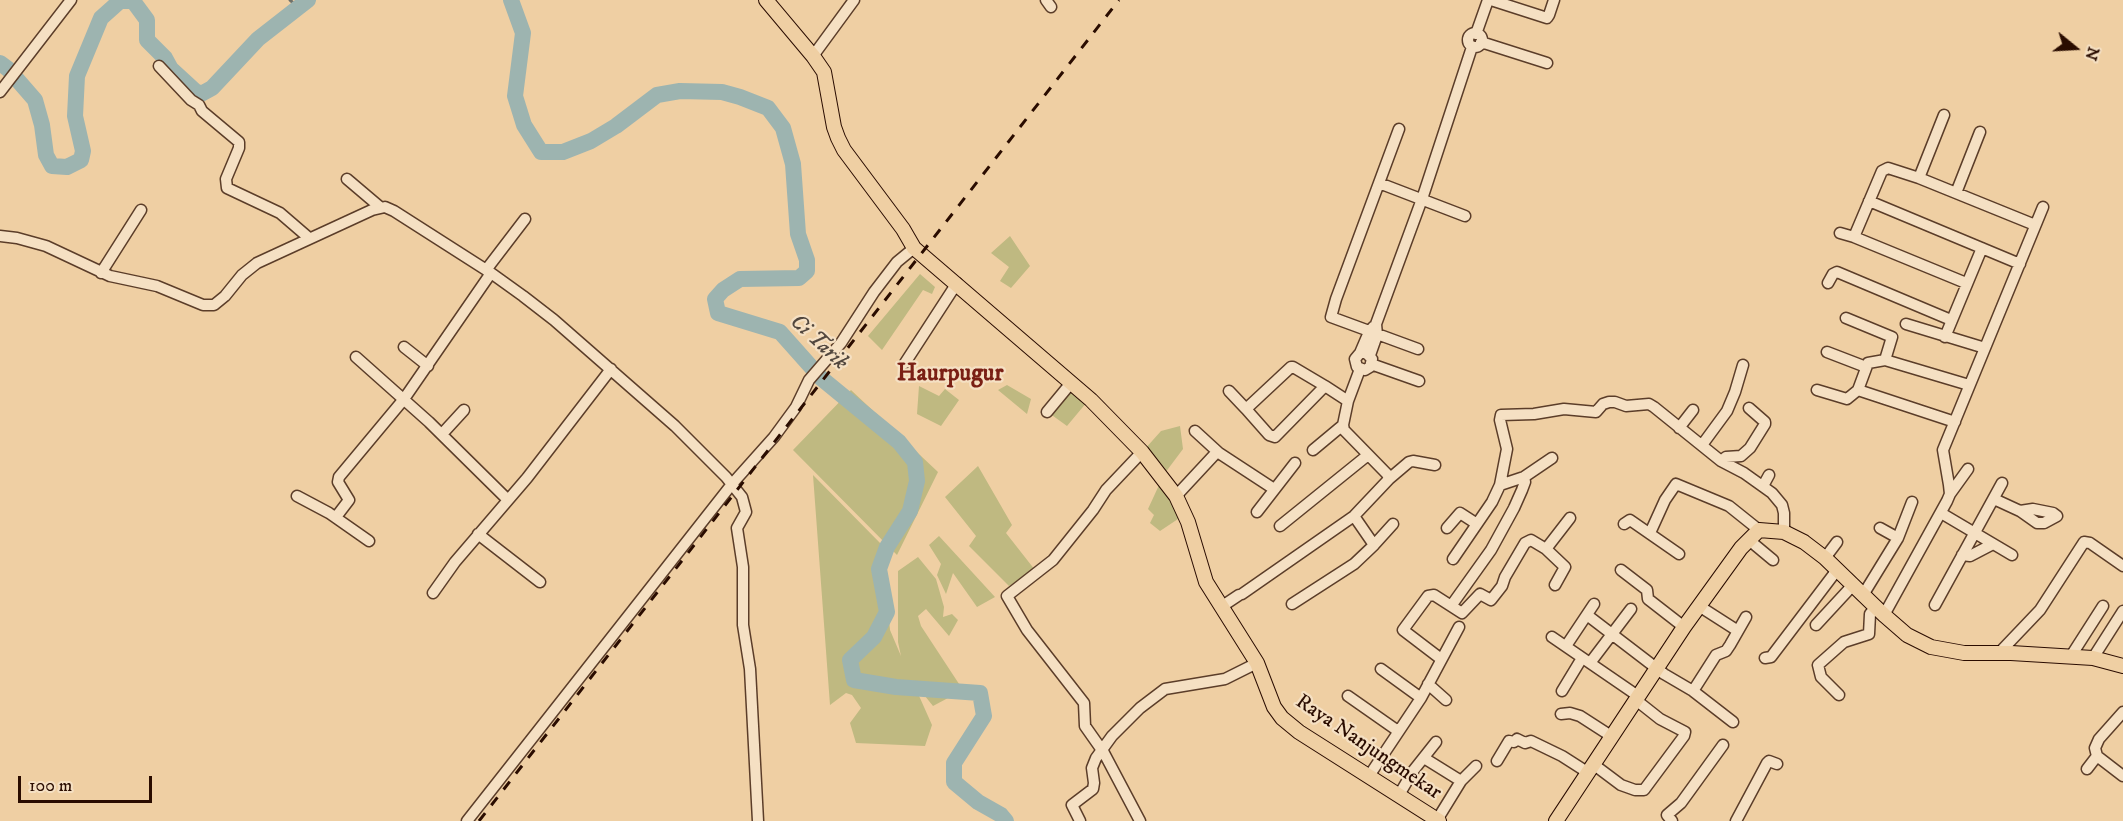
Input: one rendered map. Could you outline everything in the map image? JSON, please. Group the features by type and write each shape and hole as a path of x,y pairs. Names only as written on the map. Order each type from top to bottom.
{"main road":[{"path":"766,0 824,72 834,127 841,144 903,229 914,248 1091,400 1142,452 1176,496 1188,522 1206,582 1257,663"},
{"path":"1556,821 1684,627 1740,548 1754,535 1784,532 1804,542 1825,558 1880,612 1907,634 1931,647 1964,653 2000,652 2092,658 2123,666"},
{"name":"Raya Nanjungmekar","path":"1257,663 1274,707 1287,724 1438,820"}],"street":[{"path":"1,90 71,0"},
{"path":"813,56 854,0"},
{"path":"1419,381 1367,358 1356,357 1354,362 1360,369 1368,369 1367,358 1374,330 1422,199 1489,0 1511,3 1547,18 1554,0"},
{"path":"1477,41 1546,63"},
{"path":"159,66 191,100 200,105 202,111 238,142 239,148 226,179 227,188 280,213 309,238"},
{"path":"1919,178 1944,115"},
{"path":"1399,129 1331,314 1333,319 1374,330 1418,349"},
{"path":"1956,193 1980,132"},
{"path":"1854,237 1882,171 1886,168 1919,178 2035,225"},
{"path":"347,178 380,207 394,211 489,272 546,314 675,426 742,497 746,507 737,528 743,567 743,625 750,669 758,821"},
{"path":"1379,183 1466,216"},
{"path":"1869,201 2020,264"},
{"path":"0,236 46,246 101,273 157,286 203,305 214,305 250,267 380,207"},
{"path":"1950,494 1942,453 2043,207"},
{"path":"101,273 141,210"},
{"path":"336,517 349,500 338,482 339,477 404,399 428,366 525,219"},
{"path":"1840,233 1966,283"},
{"path":"467,821 732,484 774,437 796,406 809,380 841,343 864,306 897,262 914,248"},
{"path":"1945,337 1982,248"},
{"path":"1828,283 1837,272 1952,320"},
{"path":"905,363 957,283"},
{"path":"1846,318 1891,337 1885,360"},
{"path":"1906,324 1985,348"},
{"path":"404,347 428,366"},
{"path":"1827,352 1866,367"},
{"path":"356,357 442,434 508,500"},
{"path":"1816,390 1847,399 1858,390 1866,367 1870,363 1885,360 1969,385"},
{"path":"1702,445 1726,411 1735,392 1743,365"},
{"path":"1246,409 1290,367 1348,401"},
{"path":"433,593 611,369"},
{"path":"1360,369 1348,401 1343,425 1346,434 1387,474 1389,479"},
{"path":"1047,412 1071,383"},
{"path":"1229,391 1269,435 1275,437 1325,386"},
{"path":"1858,390 1954,422"},
{"path":"1453,559 1500,485 1507,449 1500,418 1503,414 1534,414 1564,409 1596,411 1605,403 1616,402 1626,406 1649,404 1654,406 1721,460 1772,493 1782,505 1784,532"},
{"path":"1721,460 1726,457 1741,456 1750,448 1765,423 1749,408"},
{"path":"442,434 464,410"},
{"path":"1679,428 1693,410"},
{"path":"1313,450 1343,425"},
{"path":"1195,431 1219,453 1274,489"},
{"path":"1140,821 1102,750 1085,726 1084,703 1027,630 1006,596 1053,560 1106,490 1142,452"},
{"path":"1176,496 1216,453 1219,453"},
{"path":"1280,526 1368,455"},
{"path":"1500,485 1524,477 1552,458"},
{"path":"1221,607 1354,516 1389,479 1409,462 1413,460 1435,465"},
{"path":"1257,512 1295,463"},
{"path":"1839,694 1821,677 1818,665 1844,642 1869,634 1870,614 1880,612 1941,513 1950,494 1968,469"},
{"path":"1762,486 1769,476"},
{"path":"1450,606 1491,550 1510,517 1525,482 1524,477"},
{"path":"1935,605 2002,483"},
{"path":"1650,533 1665,500 1676,484 1729,506 1773,560"},
{"path":"297,496 336,517 369,541"},
{"path":"1994,499 2019,512"},
{"path":"1816,625 1858,590 1898,538 1912,502"},
{"path":"1447,528 1460,513 1477,524"},
{"path":"1941,513 2012,555"},
{"path":"1354,516 1374,545"},
{"path":"1546,549 1570,518"},
{"path":"1624,524 1630,520 1679,554"},
{"path":"1292,604 1354,564 1393,524"},
{"path":"1880,528 1898,538"},
{"path":"478,534 540,582"},
{"path":"1442,659 1404,633 1403,630 1431,594 1462,613 1480,594 1490,600 1502,586 1527,541 1531,540 1546,549 1565,567 1555,585"},
{"path":"1825,558 1837,542"},
{"path":"2000,652 2040,610 2084,542 2090,543 2123,566"},
{"path":"1962,555 1972,556 1993,544"},
{"path":"1621,570 1647,590 1648,598 1684,627"},
{"path":"1765,658 1771,657 1837,570"},
{"path":"1459,595 1471,604"},
{"path":"1566,646 1594,604"},
{"path":"1699,606 1738,631"},
{"path":"2071,656 2103,606"},
{"path":"1562,691 1631,609"},
{"path":"2092,658 2123,611"},
{"path":"1587,615 1733,722"},
{"path":"1692,691 1716,655 1726,651 1746,617"},
{"path":"1369,776 1421,698 1459,627"},
{"path":"1497,761 1509,741 1514,742 1517,739 1525,743 1531,741 1622,785 1635,790 1644,790 1684,736 1684,732 1660,719 1637,698 1551,637"},
{"path":"1080,821 1072,805 1093,789 1094,763 1125,723 1161,691 1225,679 1257,663"},
{"path":"1381,669 1421,698"},
{"path":"1428,684 1446,700"},
{"path":"1348,696 1398,731"},
{"path":"2123,712 2099,739 2095,748 2097,756 2123,776"},
{"path":"1561,714 1570,713 1580,716 1611,736"},
{"path":"1399,795 1413,771 1436,742"},
{"path":"1672,821 1667,815 1682,804 1723,745"},
{"path":"2087,769 2097,756"},
{"path":"1424,758 1461,781"},
{"path":"1736,821 1767,763 1769,761 1778,764"},
{"path":"1438,820 1461,781 1476,766"}],"shaded area":[{"path":"1010,236 1030,266 1011,288 1000,281 1009,267 991,253"},
{"path":"920,274 935,287 932,294 923,290 882,350 868,336"},
{"path":"1007,385 1031,399 1027,414 998,390"},
{"path":"919,386 939,396 945,389 959,400 941,426 917,414"},
{"path":"1070,388 1087,402 1067,426 1049,413"},
{"path":"851,390 938,472 897,555 793,450"},
{"path":"1180,426 1183,449 1165,473 1144,450 1161,431"},
{"path":"978,466 1012,525 1006,533 1035,570 1009,586 969,546 976,536 945,497"},
{"path":"813,475 882,545 890,630 901,656 898,642 898,571 918,557 936,579 944,607 943,617 952,614 958,620 949,636 926,609 918,616 921,626 963,690 933,706 912,680 932,725 925,746 856,743 850,723 861,708 852,695 846,693 830,705"},
{"path":"1160,483 1181,517 1160,531 1150,523 1154,515 1148,509"},
{"path":"939,536 995,597 977,607 953,573 946,594 937,575 941,564 929,545"}],"waterway":[{"path":"290,0 298,7"},
{"name":"Ci Tarik","path":"0,63 35,100 42,125 46,155 52,166 67,167 81,160 83,151 75,116 77,76 101,18 120,1 133,1 147,20 147,40 165,58 171,69 201,94 212,88 258,39 308,0"},
{"name":"Ci Tarik","path":"511,0 523,33 515,96 524,125 541,152 563,152 591,141 616,126 657,95 680,91 722,92 740,97 768,108 783,128 793,164 798,234 807,260 807,271 799,278 740,279 723,290 715,299 718,313 780,332 821,378 899,442 915,462 917,481 910,511 887,547 879,569 887,612 874,637 850,660 854,680 896,687 980,693 984,716 954,763 954,782 978,802 1001,815 1006,821"}],"railway":[{"path":"479,821 1119,0"}],"district":[{"name":"Haurpugur","path":"950,375"}]}
